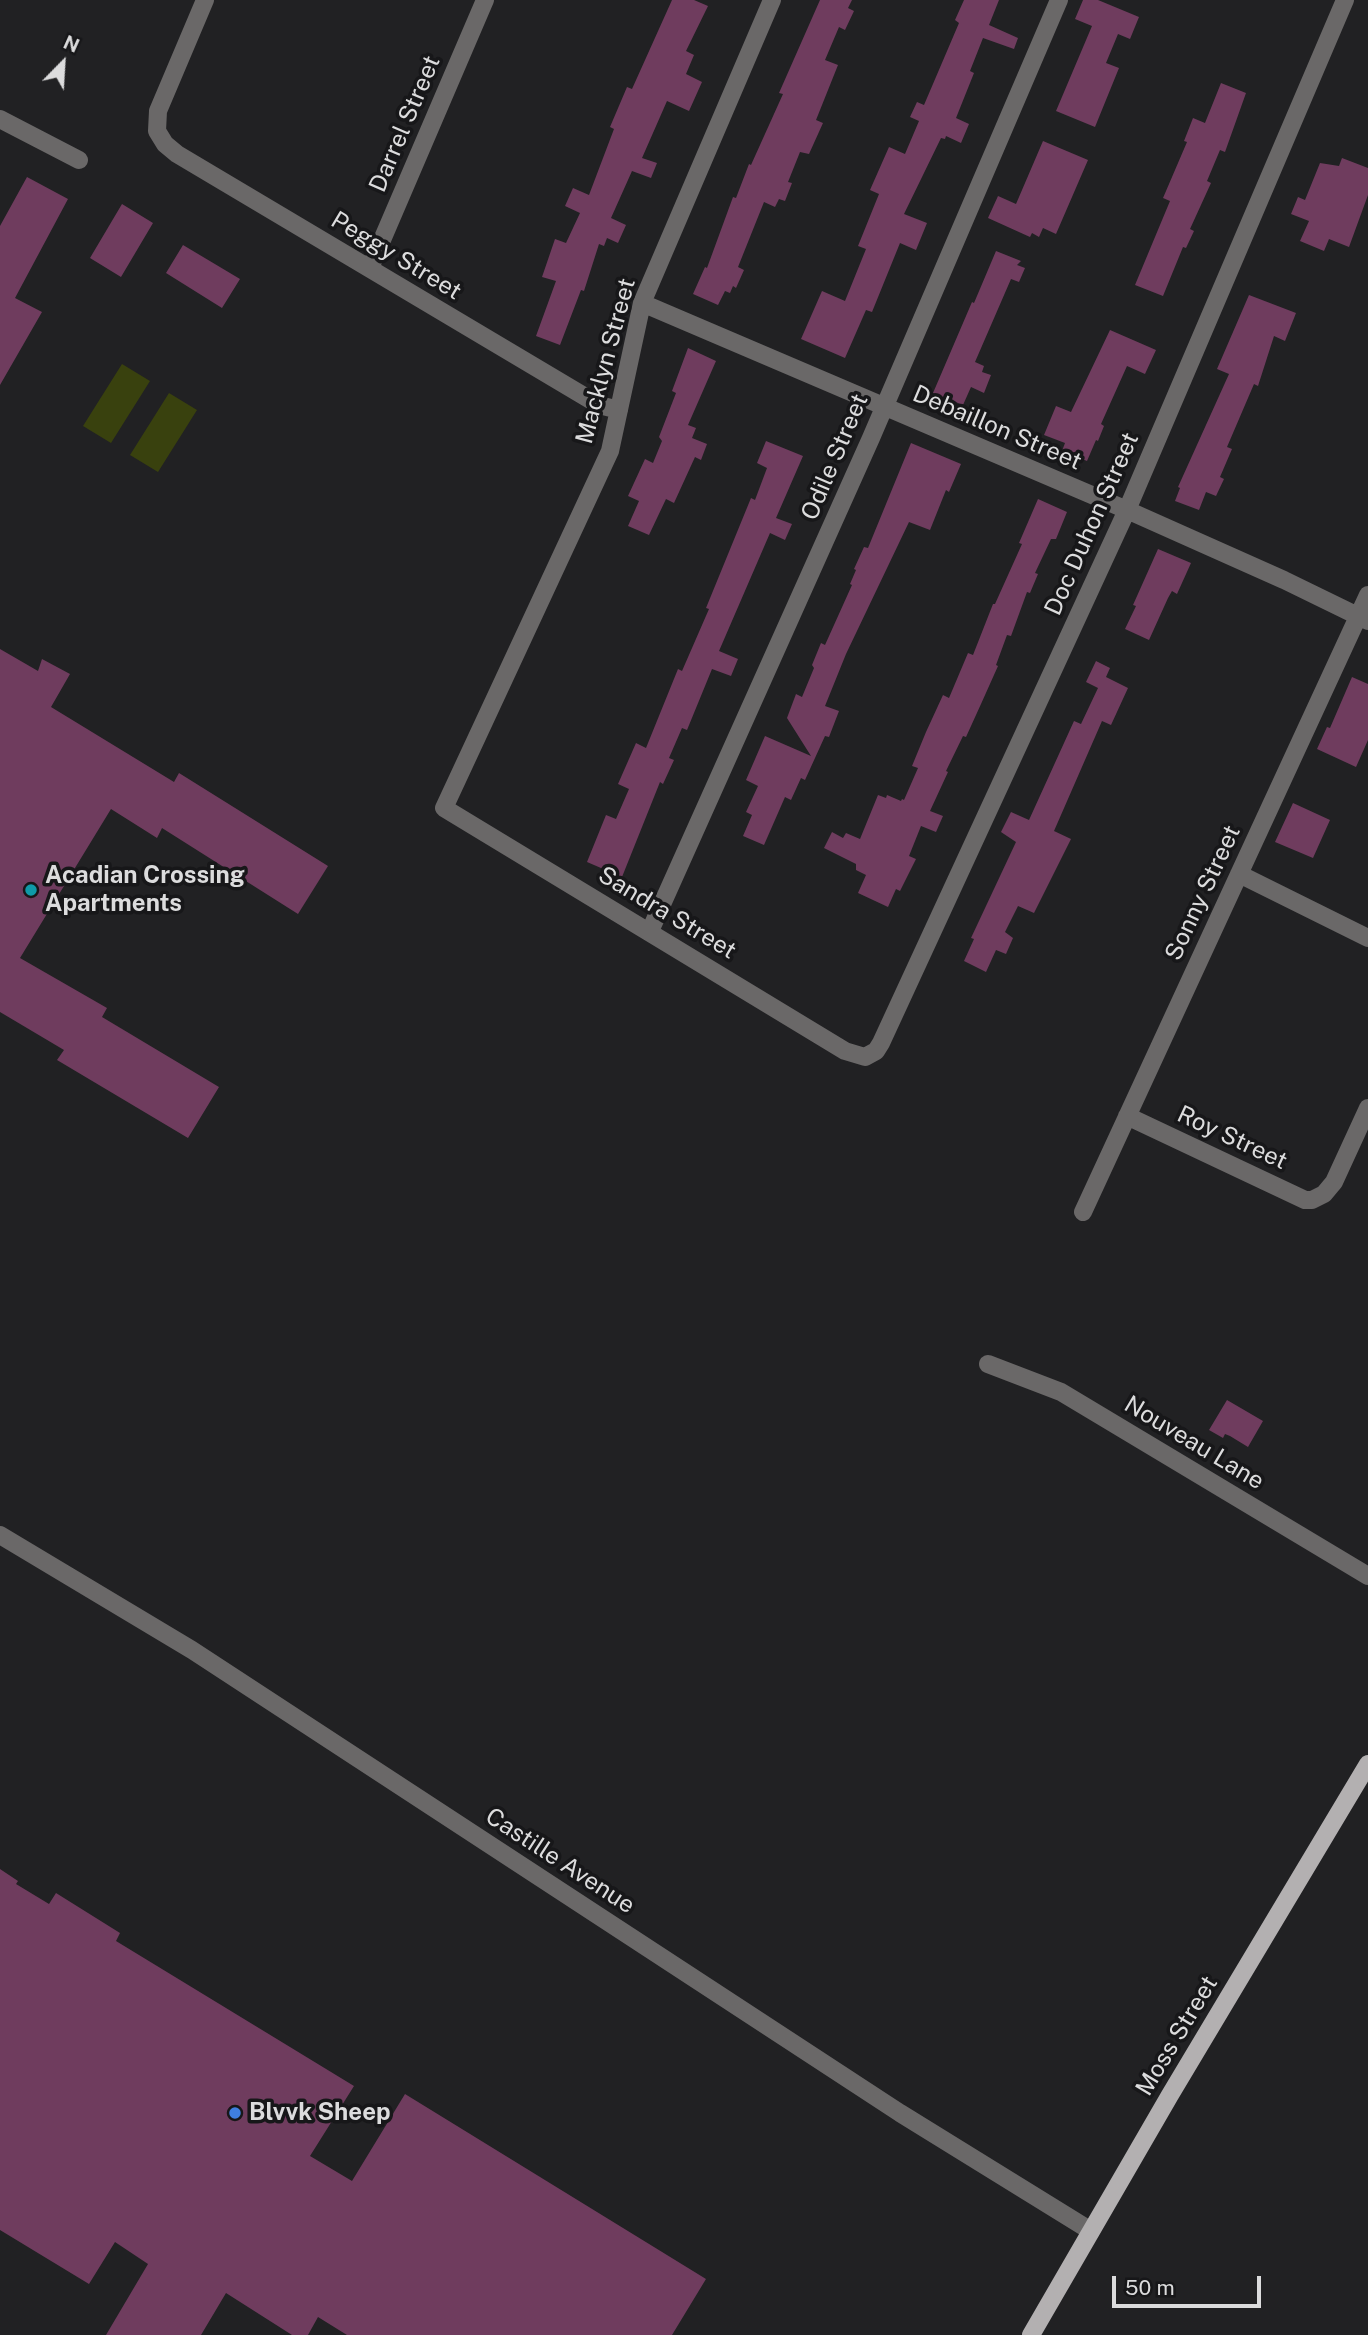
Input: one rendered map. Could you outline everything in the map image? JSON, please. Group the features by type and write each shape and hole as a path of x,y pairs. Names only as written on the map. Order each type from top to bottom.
{"main road":[{"name":"Moss Street","path":"1031,2335 1368,1764"}],"street":[{"name":"Peggy Street","path":"205,0 158,111 158,131 165,144 177,154 599,405 619,410"},
{"name":"Darrel Street","path":"370,268 485,0"},
{"name":"Macklyn Street","path":"444,808 610,451 642,303 772,0"},
{"name":"Odile Street","path":"650,931 883,406 1059,0"},
{"name":"Doc Duhon Street","path":"866,1057 876,1051 881,1043 1127,510 1345,0"},
{"path":"0,119 79,160"},
{"name":"Debaillon Street","path":"642,303 1127,510 1284,580 1363,619"},
{"name":"Sonny Street","path":"1083,1212 1239,874 1363,619 1368,595"},
{"name":"Sandra Street","path":"444,808 845,1051 866,1057"},
{"path":"1239,874 1368,938"},
{"name":"Roy Street","path":"1127,1115 1305,1200 1318,1199 1334,1182 1368,1108"},
{"name":"Nouveau Lane","path":"988,1364 1061,1392 1368,1576"},
{"name":"Castille Avenue","path":"0,1535 192,1650 909,2118 1091,2231"}],"green space":[{"path":"122,364 150,381 111,443 83,426"},
{"path":"169,393 197,410 158,472 130,455"}],"building":[{"path":"672,0 694,0 708,6 686,51 694,55 686,74 702,82 689,111 667,101 642,158 657,163 651,178 632,171 611,218 626,225 618,243 607,238 604,246 599,244 584,291 581,290 560,345 536,336 556,281 542,277 555,239 566,243 580,213 565,206 573,188 589,195 614,129 610,127 627,87 632,89"},
{"path":"820,0 852,0 848,8 854,11 845,30 839,27 825,60 838,65 816,120 823,123 809,154 800,152 788,182 792,183 785,201 779,199 775,207 764,202 738,267 744,270 736,288 733,286 730,293 725,291 718,305 693,294 705,267 707,268 733,197 736,198 749,164 751,165 783,94 779,93"},
{"path":"964,0 999,0 989,25 1018,38 1014,49 983,38 970,71 974,73 956,118 969,124 961,143 946,136 945,139 941,138 904,214 927,223 916,250 900,243 872,312 866,310 845,358 801,339 822,291 845,301 866,249 858,246 879,194 870,190 889,147 905,154 919,121 910,117 917,102 924,105 959,23 955,20"},
{"path":"1083,0 1098,0 1139,17 1130,39 1118,34 1106,63 1119,68 1095,127 1056,111 1092,26 1075,19"},
{"path":"1221,83 1246,93 1225,152 1220,150 1207,181 1211,183 1190,229 1194,231 1186,248 1183,247 1163,296 1135,285 1170,201 1163,198 1187,142 1184,141 1193,118 1205,123"},
{"path":"1043,141 1088,160 1056,234 1043,228 1039,237 1032,233 1030,237 988,218 998,196 1016,204"},
{"path":"1342,158 1368,168 1368,195 1349,247 1329,239 1324,251 1300,241 1309,221 1291,214 1298,197 1305,200 1320,163 1339,166"},
{"path":"27,177 68,199 15,298 42,312 0,385 0,226"},
{"path":"122,204 153,223 121,277 90,258"},
{"path":"183,245 240,279 222,308 166,273"},
{"path":"996,251 1021,261 1017,265 1025,268 1019,282 1011,279 975,362 984,366 982,372 991,375 984,393 971,387 963,405 933,393"},
{"path":"1249,295 1296,313 1285,341 1274,336 1258,386 1254,384 1227,447 1232,449 1220,477 1224,479 1216,496 1206,492 1199,510 1175,501 1180,488 1178,487 1229,374 1217,369"},
{"path":"1110,330 1156,350 1145,374 1127,366 1101,424 1104,426 1098,441 1096,440 1087,461 1062,451 1065,443 1044,435 1056,406 1071,412"},
{"path":"688,348 716,361 688,425 696,428 692,438 707,444 701,460 695,457 674,503 666,499 649,535 628,526 639,501 628,496 645,459 653,463 662,441 659,437 676,393 672,391"},
{"path":"766,441 803,456 776,518 792,524 785,540 770,533 719,651 738,659 731,676 712,669 687,730 682,728 669,758 674,760 663,784 660,782 622,877 587,862 606,815 616,819 629,789 618,784 636,743 646,748 678,669 682,671 709,609 706,608 751,498 755,500 767,468 757,463"},
{"path":"911,443 961,464 949,492 946,490 930,530 909,522 846,654 825,706 839,711 829,737 825,736 805,780 801,778 791,800 785,797 764,845 743,836 752,815 746,812 758,786 746,780 765,736 811,756 787,718 796,694 802,697 821,643 825,645 852,585 850,584 856,570 854,569 864,547 868,548"},
{"path":"1038,499 1067,512 1056,539 1051,539 1035,573 1038,574 1030,593 1027,592 1011,636 1007,635 996,665 998,666 966,737 963,736 946,771 948,772 930,811 943,816 936,832 921,826 909,856 916,859 900,891 896,889 888,907 858,893 866,875 856,870 856,864 824,848 832,832 843,838 846,833 860,839 878,795 904,800 918,768 912,766 926,732 943,695 949,698 968,653 973,655 993,604 1022,544 1019,543"},
{"path":"1158,549 1191,563 1177,594 1172,591 1168,598 1149,640 1125,629"},
{"name":"Acadian Crossing Apartments","path":"0,649 38,671 42,659 70,674 51,707 174,782 179,773 328,866 298,914 162,828 157,838 111,809 20,958 107,1008 102,1017 219,1087 188,1138 57,1060 64,1050 0,1012"},
{"path":"1096,661 1110,668 1106,677 1128,688 1111,725 1102,721 1054,831 1071,839 1034,913 1018,906 1005,932 1013,938 1006,954 996,950 986,972 964,961 974,939 971,938 1016,842 1001,832 1011,812 1029,820 1074,721 1081,724 1098,688 1086,682"},
{"path":"1352,677 1368,684 1368,740 1356,767 1317,749 1327,727 1330,728"},
{"path":"1293,803 1330,820 1313,858 1275,842"},
{"path":"1227,1400 1263,1421 1248,1447 1230,1436 1225,1434 1223,1438 1209,1430"},
{"path":"0,1869 18,1881 16,1884 49,1904 56,1893 120,1933 116,1941 354,2086 310,2156 352,2181 405,2094 706,2279 672,2335 347,2335 318,2317 308,2335 292,2335 226,2293 201,2335 106,2335 148,2264 115,2242 89,2284 0,2230"}],"place":[{"name":"Acadian Crossing Apartments","path":"31,890"},
{"name":"Blvvk Sheep","path":"235,2113"}]}
